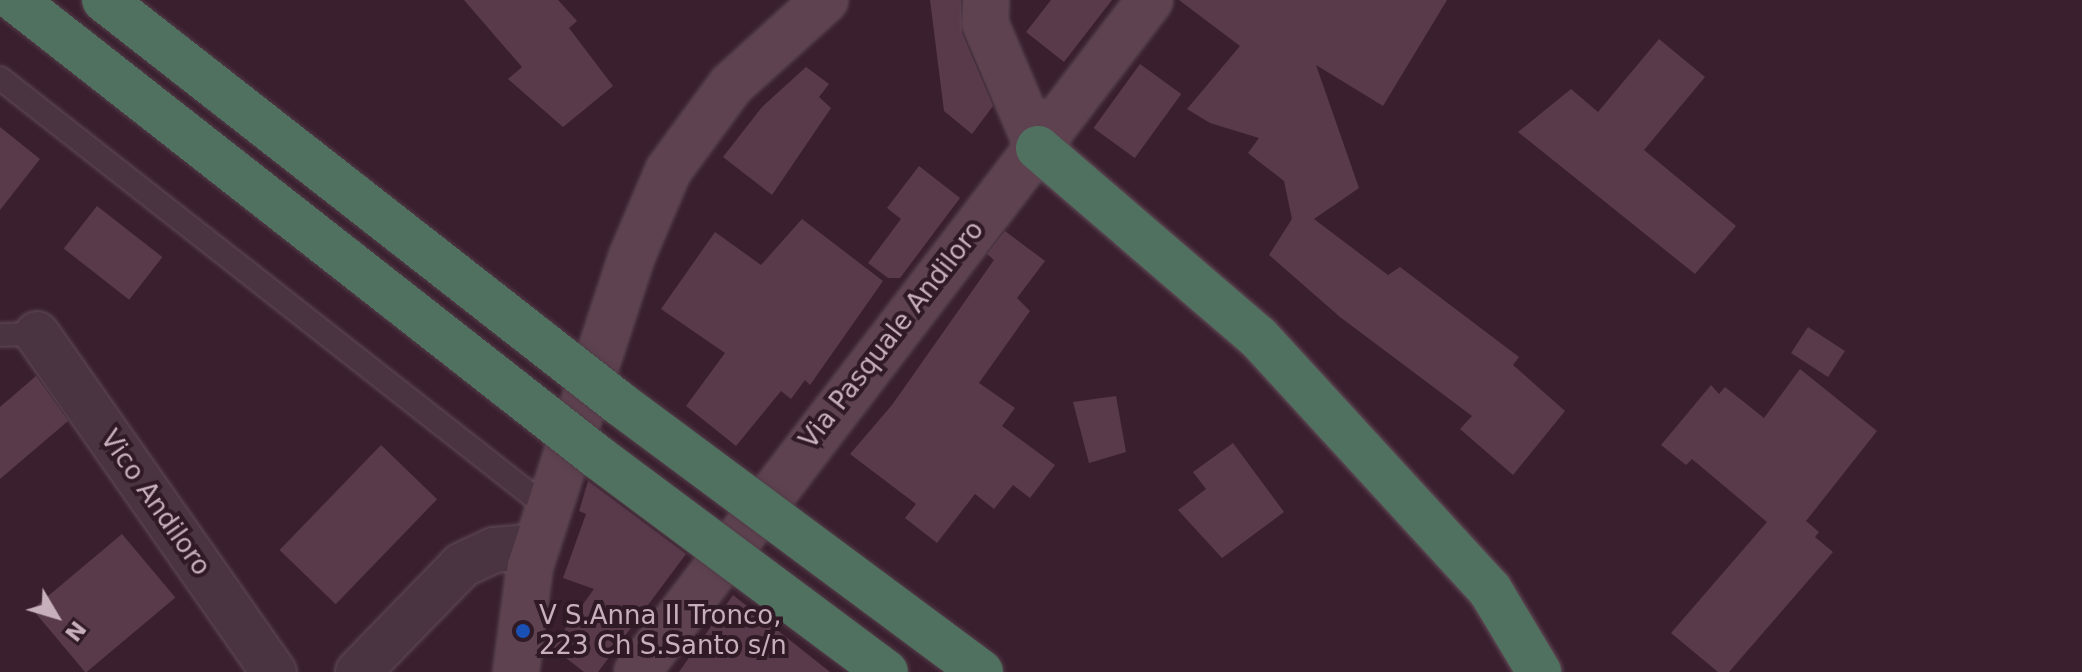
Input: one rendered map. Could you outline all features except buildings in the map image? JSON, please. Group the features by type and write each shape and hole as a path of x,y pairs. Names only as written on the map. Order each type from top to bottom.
{"highway":[{"path":"15,0 599,458 886,672"},
{"path":"104,0 619,403 981,672"},
{"path":"1038,148 1259,338 1490,590 1539,672"}],"street":[{"path":"516,672 543,527 632,256 668,171 731,85 825,0"},
{"path":"986,0 985,23 1038,148"},
{"name":"Via Pasquale Andiloro","path":"637,672 847,391 1150,0"},
{"name":"Vico Andiloro","path":"19,334 274,672"},
{"path":"358,672 462,565 543,527"}],"lane":[{"path":"0,78 543,527"}],"place":[{"name":"V S.Anna II Tronco, 223 Ch S.Santo s/n","path":"523,631"}]}
